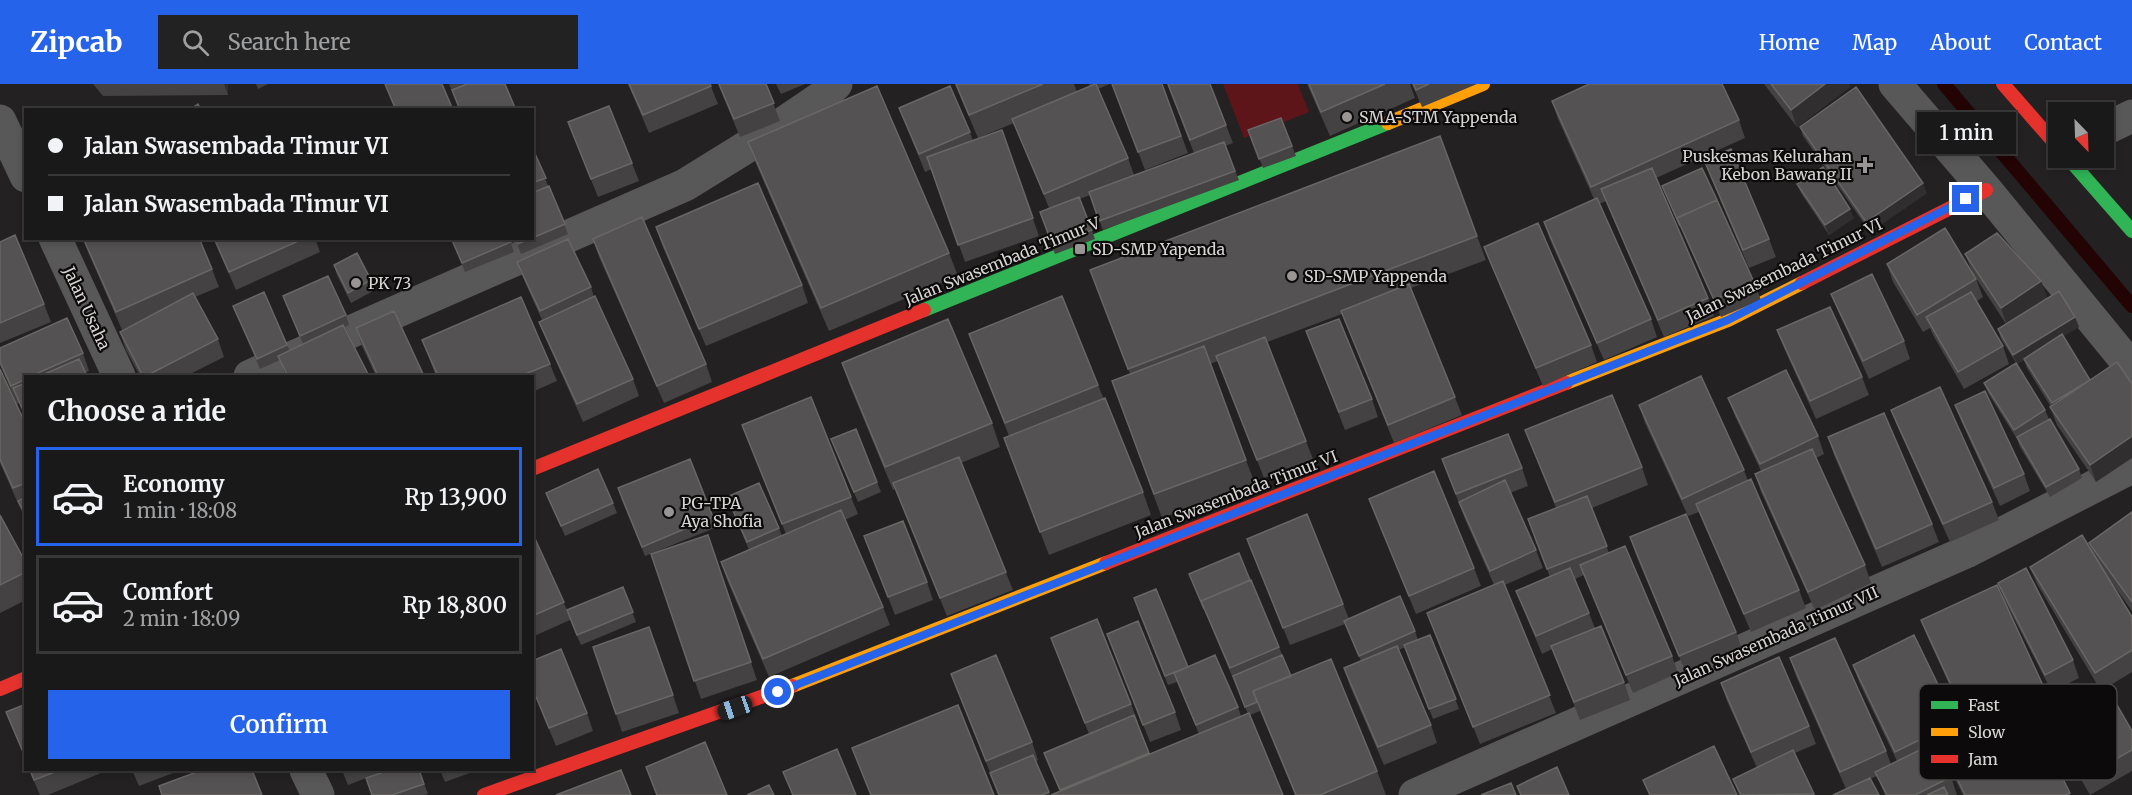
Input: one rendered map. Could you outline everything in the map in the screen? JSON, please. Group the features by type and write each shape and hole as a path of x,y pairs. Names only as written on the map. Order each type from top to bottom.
{"street":[{"path":"252,375 685,185 769,133 822,97 836,84"},
{"name":"Jalan Swasembada Timur V","path":"534,468 1484,84"},
{"path":"1894,84 1986,190 2132,368"},
{"path":"2003,84 2048,136"},
{"path":"2114,125 2132,116"},
{"path":"0,121 24,172"},
{"path":"2077,168 2132,231"},
{"name":"Jalan Swasembada Timur VI","path":"484,795 756,700 1728,320 1986,190"},
{"name":"Jalan Usaha","path":"56,240 119,375"},
{"name":"Jalan Swasembada Timur VII","path":"1414,795 1966,552 2132,467"},
{"path":"0,689 24,679"},
{"path":"306,771 318,795"}],"shaded area":[{"path":"1223,84 1298,84 1309,112 1244,138"}],"building":[{"path":"385,84 442,84 452,108 395,108"},
{"path":"467,84 505,84 515,108 459,108 452,90"},
{"path":"629,84 710,84 711,86 643,115"},
{"path":"719,84 766,84 774,103 734,119"},
{"path":"956,84 1043,84 969,115"},
{"path":"1096,84 1128,158 1044,194 1012,119"},
{"path":"1112,84 1162,84 1181,136 1138,152"},
{"path":"1168,84 1210,84 1226,125 1190,140"},
{"path":"1309,84 1385,84 1321,112"},
{"path":"1413,84 1429,84 1416,90"},
{"path":"1589,84 1722,84 1739,120 1591,187 1552,101"},
{"path":"1771,84 1825,84 1791,110"},
{"path":"877,86 949,253 821,308 748,142"},
{"path":"950,86 970,132 919,154 899,108"},
{"name":"Puskesmas Kelurahan Kebon Bawang II","path":"1856,87 1923,183 1866,222 1800,127"},
{"path":"609,106 632,163 591,179 568,122"},
{"path":"1281,118 1292,146 1259,159 1248,130"},
{"path":"1002,130 1033,218 958,245 927,157"},
{"name":"SD-SMP Yappenda","path":"1440,136 1477,236 1128,369 1090,270"},
{"path":"1224,142 1235,171 1099,221 1089,192"},
{"path":"1731,149 1769,239 1743,250 1704,160"},
{"path":"534,151 546,178 534,182"},
{"path":"1823,167 1850,209 1825,225 1797,184"},
{"path":"1652,168 1708,298 1658,320 1601,189"},
{"path":"1702,168 1717,200 1677,218 1680,226 1662,186"},
{"path":"758,183 802,285 699,329 656,227"},
{"path":"549,186 565,224 534,237 534,192"},
{"path":"1079,197 1092,230 1052,244 1040,212"},
{"path":"1597,198 1651,319 1597,343 1544,222"},
{"path":"1717,200 1754,282 1714,300 1677,218"},
{"path":"642,217 706,364 657,386 593,239"},
{"path":"1538,223 1591,345 1536,368 1484,247"},
{"path":"1945,228 1976,279 1917,315 1887,264"},
{"path":"1997,233 2041,281 2001,308 1965,254"},
{"path":"15,235 44,304 0,323 0,242"},
{"path":"568,239 591,287 540,311 517,262"},
{"path":"84,240 200,240 212,269 116,312"},
{"path":"215,240 301,240 229,272"},
{"path":"452,240 510,240 511,242 462,263"},
{"name":"PK 73","path":"357,253 371,280 348,293 334,265"},
{"path":"1872,274 1904,341 1863,361 1831,294"},
{"path":"328,276 346,315 300,336 283,296"},
{"path":"1409,284 1455,397 1388,425 1341,311"},
{"path":"2059,291 2075,317 2013,355 1998,329"},
{"path":"264,292 287,345 257,359 233,306"},
{"path":"1971,292 2003,346 1958,372 1926,317"},
{"path":"193,293 218,339 148,375 142,375 120,332"},
{"path":"595,296 633,379 577,404 539,322"},
{"path":"1062,296 1098,385 1005,423 969,334"},
{"path":"521,297 550,364 522,375 438,375 422,340"},
{"path":"1830,307 1862,377 1810,401 1777,330"},
{"path":"394,311 424,375 378,375 356,328"},
{"path":"67,318 83,353 33,375 24,375 24,380 11,386 0,362 0,348"},
{"path":"948,319 992,423 885,467 842,363"},
{"path":"1339,319 1372,399 1339,412 1306,331"},
{"path":"343,325 368,375 288,375 278,356"},
{"path":"2062,334 2090,380 2052,403 2024,359"},
{"path":"1265,337 1306,441 1257,460 1216,356"},
{"path":"1204,346 1246,460 1154,494 1112,381"},
{"path":"79,359 87,375 42,375"},
{"path":"2117,362 2132,384 2132,436 2090,465 2050,407"},
{"path":"2016,363 2045,410 2014,430 1984,383"},
{"path":"0,369 24,421 24,484 13,488 0,459"},
{"path":"1786,370 1818,436 1760,464 1728,398"},
{"path":"1701,376 1744,470 1682,499 1639,405"},
{"path":"24,384 24,413 13,388"},
{"path":"1940,387 1992,502 1943,524 1891,410"},
{"path":"1985,391 2024,474 1994,488 1955,405"},
{"path":"1612,395 1642,467 1555,502 1525,430"},
{"path":"811,397 851,497 782,524 742,425"},
{"path":"1105,398 1143,492 1040,532 1004,438"},
{"path":"1884,413 1932,524 1876,549 1828,437"},
{"path":"2050,419 2079,469 2046,487 2017,437"},
{"path":"856,429 877,482 854,492 831,439"},
{"path":"1508,434 1522,468 1456,494 1442,459"},
{"path":"1812,449 1865,565 1808,592 1755,474"},
{"path":"959,457 1006,572 940,598 893,483"},
{"name":"PG-TPA Aya Shofia","path":"690,459 713,517 642,547 618,488"},
{"path":"598,469 613,503 561,526 546,493"},
{"path":"1434,471 1474,568 1409,596 1369,499"},
{"path":"1751,479 1799,590 1744,614 1696,504"},
{"path":"1505,480 1536,550 1490,571 1459,502"},
{"path":"759,483 779,528 747,542 727,497"},
{"path":"1587,496 1607,546 1547,569 1528,519"},
{"path":"24,498 24,512 18,501"},
{"path":"841,510 883,607 763,659 721,562"},
{"path":"2132,512 2132,602 2089,543"},
{"path":"1307,514 1343,604 1283,628 1247,539"},
{"path":"1686,514 1736,632 1679,656 1630,537"},
{"path":"0,515 24,559 24,573 0,585"},
{"path":"903,521 927,582 888,597 864,536"},
{"path":"708,535 751,662 694,681 651,554"},
{"path":"2082,535 2132,617 2132,650 2095,673 2030,567"},
{"path":"534,536 564,602 534,615"},
{"path":"1625,546 1672,656 1626,675 1580,565"},
{"path":"1239,553 1250,580 1201,601 1204,609 1189,574"},
{"path":"1570,568 1589,613 1536,636 1516,591"},
{"path":"2026,568 2073,660 2045,675 1998,583"},
{"path":"1251,580 1279,647 1230,668 1201,601"},
{"path":"1503,581 1550,695 1473,727 1427,613"},
{"path":"1997,585 2042,684 1951,684 1921,620"},
{"path":"623,587 633,612 577,635 567,610"},
{"path":"1156,589 1188,667 1165,676 1134,598"},
{"path":"1400,596 1415,631 1359,656 1344,621"},
{"path":"1097,619 1131,704 1085,723 1051,638"},
{"path":"1138,621 1175,712 1143,725 1107,634"},
{"path":"1601,626 1624,682 1574,702 1551,646"},
{"path":"649,627 673,695 616,714 593,647"},
{"path":"1430,635 1456,699 1429,709 1404,645"},
{"path":"1914,635 1938,684 1919,684 1919,740 1895,752 1853,665"},
{"path":"1835,638 1886,751 1840,772 1790,658"},
{"path":"1397,646 1431,725 1378,747 1344,668"},
{"path":"561,649 587,713 549,728 534,692 534,660"},
{"path":"996,655 1032,742 986,761 951,674"},
{"path":"1215,655 1238,707 1196,725 1174,673"},
{"path":"1282,655 1291,676 1253,691 1257,702 1245,707 1233,676"},
{"path":"1779,657 1809,726 1751,752 1721,683"},
{"path":"1331,659 1377,771 1320,795 1296,795 1253,691"},
{"path":"24,705 24,754 6,712"},
{"path":"958,705 994,795 871,795 852,748"},
{"path":"2117,705 2132,731 2132,750 2117,758"},
{"path":"1249,713 1283,795 1051,795"},
{"path":"1134,715 1149,753 1060,790 1044,753"},
{"path":"705,742 727,795 657,795 646,767"},
{"path":"1714,746 1737,795 1650,795 1643,780"},
{"path":"837,749 856,795 793,795 783,772"},
{"path":"1793,750 1814,794 1741,795 1733,779"},
{"path":"1919,750 1919,780 1945,780 1915,795 1887,795 1875,772"},
{"path":"1033,755 1049,792 1041,795 999,795 990,773"},
{"path":"1557,767 1569,795 1521,795 1517,786"},
{"path":"621,770 631,795 556,795"},
{"path":"30,771 57,771 34,780"},
{"path":"199,771 252,771 262,795 162,795 159,786"},
{"path":"387,771 419,771 424,784 392,795 372,795 366,778"},
{"path":"1870,778 1879,795 1833,795"},
{"path":"1958,780 2064,780 2070,793 2065,795 1965,795"},
{"path":"1511,783 1516,795 1481,795"},
{"path":"769,785 774,795 747,795"},
{"path":"1944,787 1948,795 1927,795"}],"waterway":[{"path":"1944,84 2132,306"}],"traffic: fast":[{"path":"924,310 1388,123"},
{"path":"2077,168 2132,231"}],"traffic: slow":[{"path":"1388,123 1483,84"},
{"path":"1566,383 1728,320 1802,283"},
{"path":"792,686 1106,563"}],"traffic: jam":[{"path":"2003,84 2048,136"},
{"path":"1802,283 1986,190"},
{"path":"534,468 924,310"},
{"path":"1106,563 1566,383"},
{"path":"0,689 24,679"},
{"path":"484,795 792,686"}],"place":[{"name":"SMA-STM Yappenda","path":"1347,117"},
{"name":"Puskesmas Kelurahan Kebon Bawang II","path":"1865,165"},
{"name":"SD-SMP Yapenda","path":"1080,249"},
{"name":"SD-SMP Yappenda","path":"1292,276"},
{"name":"PK 73","path":"356,283"},
{"name":"PG-TPA Aya Shofia","path":"669,512"}],"route":[{"path":"778,692 1728,320 1966,199"}]}
